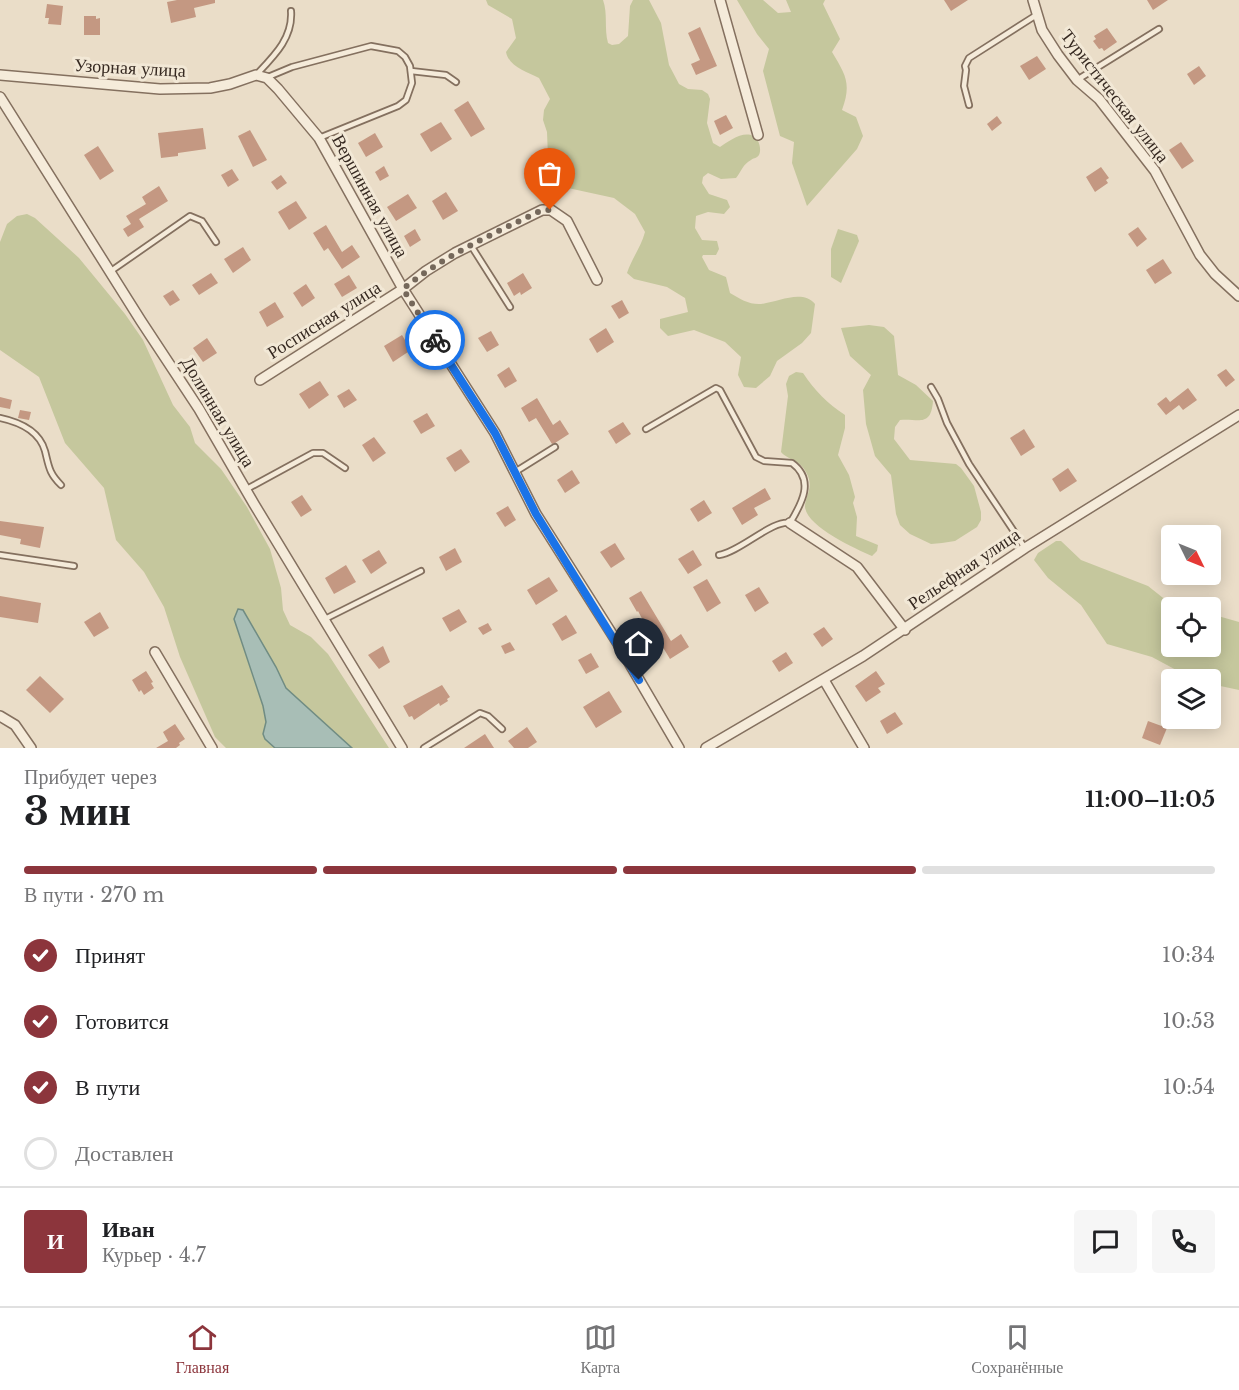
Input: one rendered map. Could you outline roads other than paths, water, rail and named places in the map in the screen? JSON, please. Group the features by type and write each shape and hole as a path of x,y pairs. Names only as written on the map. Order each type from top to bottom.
{"street":[{"path":"720,0 758,135"},
{"name":"Туристическая улица","path":"1033,0 1042,30 1077,80 1098,99 1155,171 1200,255 1215,274 1239,296"},
{"name":"Узорная улица","path":"0,75 160,89 220,86 256,75"},
{"path":"256,75 267,78"},
{"name":"Вершинная улица","path":"267,78 319,138 403,289 495,433 536,514 617,642 679,748"},
{"name":"Долинная улица","path":"0,98 200,409 245,490 402,748"},
{"name":"Росписная улица","path":"260,380 470,244 542,210 550,210 567,221 597,280"},
{"name":"Рельефная улица","path":"706,748 905,630 1025,548 1239,415"},
{"path":"790,523 839,553 857,567 905,630"},
{"path":"155,652 212,748"},
{"path":"824,680 864,748"},
{"path":"0,716 15,725 31,748"}],"lane":[{"path":"256,75 291,29 291,11"},
{"path":"969,105 963,86 965,66 969,58 1038,14"},
{"path":"1077,80 1159,29"},
{"path":"267,78 292,67 371,46 398,51 405,57 411,71 412,83 406,100 398,106 319,138"},
{"path":"411,71 446,75 456,82"},
{"path":"111,271 190,216 202,221 216,242"},
{"path":"470,244 510,307"},
{"path":"931,387 969,464 1025,548"},
{"path":"646,429 713,389 718,389 756,457 764,461 792,463 802,473 806,490 790,523 781,523 733,551 719,555"},
{"path":"0,418 19,422 29,428 44,448 49,471 61,485"},
{"path":"515,472 555,447"},
{"path":"245,490 313,453 323,453 345,468"},
{"path":"0,555 74,566"},
{"path":"323,620 421,571"},
{"path":"424,748 480,713 502,729"}],"water":[{"path":"238,609 243,610 286,688 352,748 275,748 265,739 263,734 266,722 263,706 234,619"}]}
